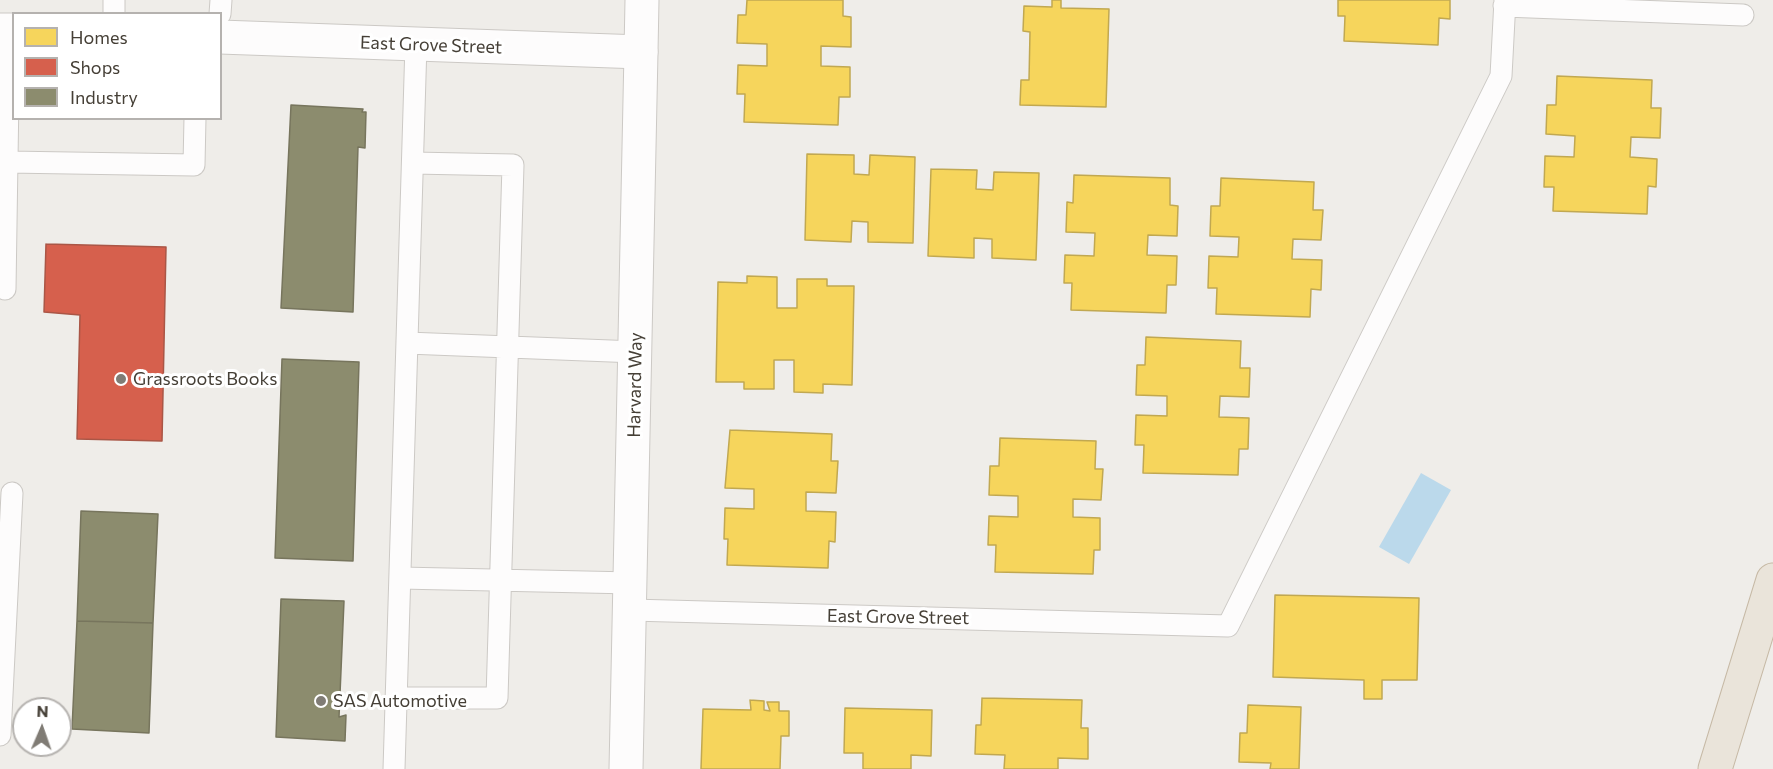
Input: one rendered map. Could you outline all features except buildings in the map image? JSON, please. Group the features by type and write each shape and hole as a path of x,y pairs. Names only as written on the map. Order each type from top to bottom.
{"highway":[{"path":"1715,769 1773,580"}],"street":[{"name":"Harvard Way","path":"626,769 642,0"},
{"name":"East Grove Street","path":"222,37 641,52"}],"lane":[{"path":"1505,3 1743,15"},
{"name":"East Grove Street","path":"400,578 501,582 631,597 1165,626 1228,626 1501,76 1505,3"},
{"path":"5,289 8,162 7,30"},
{"path":"394,769 416,44"},
{"path":"8,162 194,165 195,120"},
{"path":"396,698 497,698 501,582 513,165 413,163"},
{"path":"407,343 636,352"},
{"path":"0,735 12,493"}],"water":[{"path":"1421,473 1451,490 1409,564 1379,547"}],"place":[{"name":"Grassroots Books","path":"121,379"},
{"name":"SAS Automotive","path":"321,701"}]}
